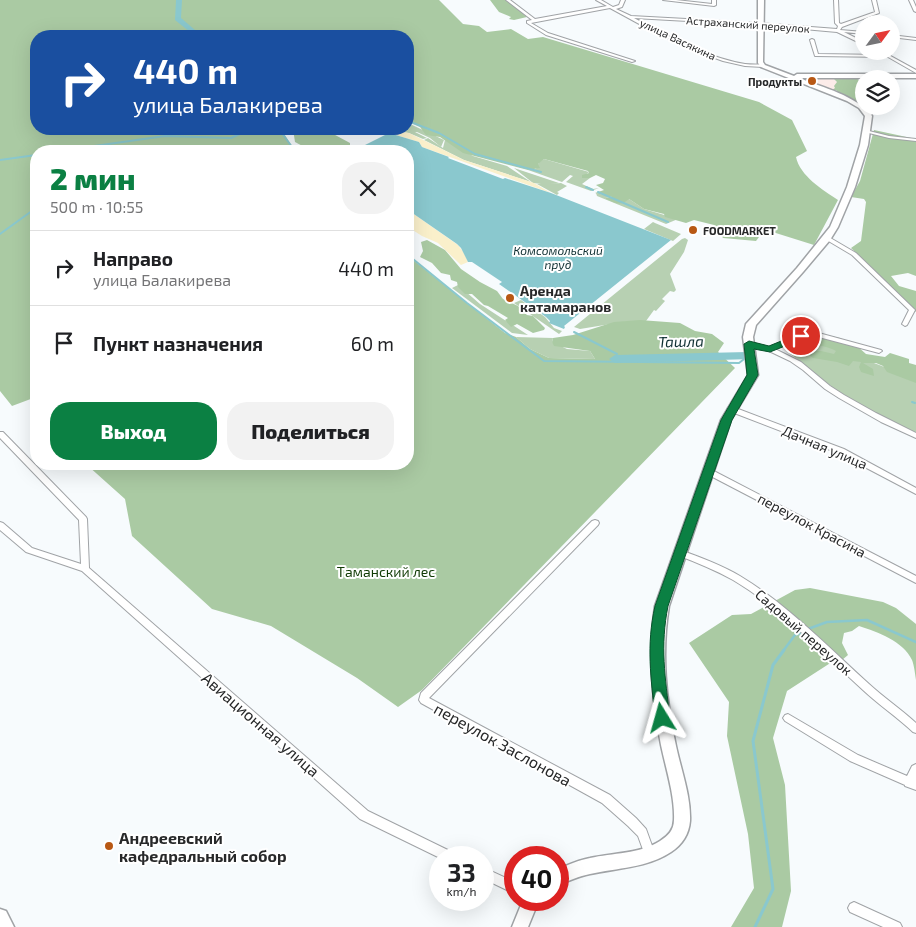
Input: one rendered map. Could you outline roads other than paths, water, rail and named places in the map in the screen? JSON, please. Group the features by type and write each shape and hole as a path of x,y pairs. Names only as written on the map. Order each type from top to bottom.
{"street":[{"path":"508,0 535,21"},
{"name":"улица Васякина","path":"598,0 716,57 751,67 764,67 849,100 869,116"},
{"path":"623,0 621,6 528,22 547,34 633,61"},
{"path":"665,0 714,5 714,0"},
{"path":"761,0 760,62 764,67"},
{"path":"836,0 839,29 855,39"},
{"path":"839,29 877,13 874,0"},
{"path":"911,0 916,11"},
{"name":"Астраханский переулок","path":"632,17 839,29 855,32"},
{"path":"900,37 916,39"},
{"path":"812,40 816,55 855,56"},
{"path":"895,60 916,72"},
{"path":"783,75 855,78"},
{"path":"900,77 916,76"},
{"path":"569,874 588,867 650,854 673,841 680,831 682,818 679,795 662,718 656,651 657,630 662,606 731,409 753,375 748,330 755,318 827,238 851,187 867,131 869,116"},
{"path":"867,131 889,137 916,140"},
{"path":"827,238 854,254 912,310 905,324"},
{"path":"770,349 801,336 815,334 878,351"},
{"path":"749,344 770,349 799,364 826,387 847,400 916,436"},
{"name":"Дачная улица","path":"731,409 841,450 916,491"},
{"path":"0,434 30,465"},
{"path":"35,470 83,519 85,569"},
{"name":"переулок Красина","path":"708,471 916,580"},
{"name":"переулок Заслонова","path":"595,523 424,696 424,700 606,799 642,833 650,854"},
{"name":"Авиационная улица","path":"0,526 29,550 85,569 364,815 429,847"},
{"name":"Садовый переулок","path":"680,553 725,570 756,589 916,729"},
{"path":"788,718 854,758 913,784 916,769"},
{"path":"854,908 896,927"},
{"path":"520,927 527,911"},
{"path":"0,917 6,927"}],"water":[{"name":"Комсомольский пруд","path":"385,135 396,135 419,142 422,147 448,158 503,179 505,178 551,193 671,240 564,326 564,329 549,323 550,321 546,317 499,284 502,282 472,262 468,262 457,244 414,214 414,145 365,145"}],"waterway":[{"name":"Ташла","path":"179,0 177,19 191,30"},
{"path":"414,123 439,133 475,154 541,172"},
{"path":"101,145 165,136 231,138 238,135"},
{"path":"283,135 291,145"},
{"path":"0,160 30,156"},
{"path":"586,187 593,190"},
{"path":"598,192 668,222"},
{"path":"0,234 30,212"},
{"path":"414,260 544,361 739,363 748,356"},
{"path":"574,332 617,354"},
{"name":"Ташла","path":"615,359 748,356"},
{"path":"808,629 827,622 867,620 916,642"},
{"path":"783,651 795,635 803,632"},
{"path":"755,927 773,889 753,741 773,665 784,650"}],"place":[{"name":"Продукты","path":"812,81"},
{"name":"FOODMARKET","path":"693,230"},
{"name":"Аренда катамаранов","path":"510,298"},
{"name":"Андреевский кафедральный собор","path":"109,846"}],"park label":[{"name":"Таманский лес","path":"386,571"}]}
